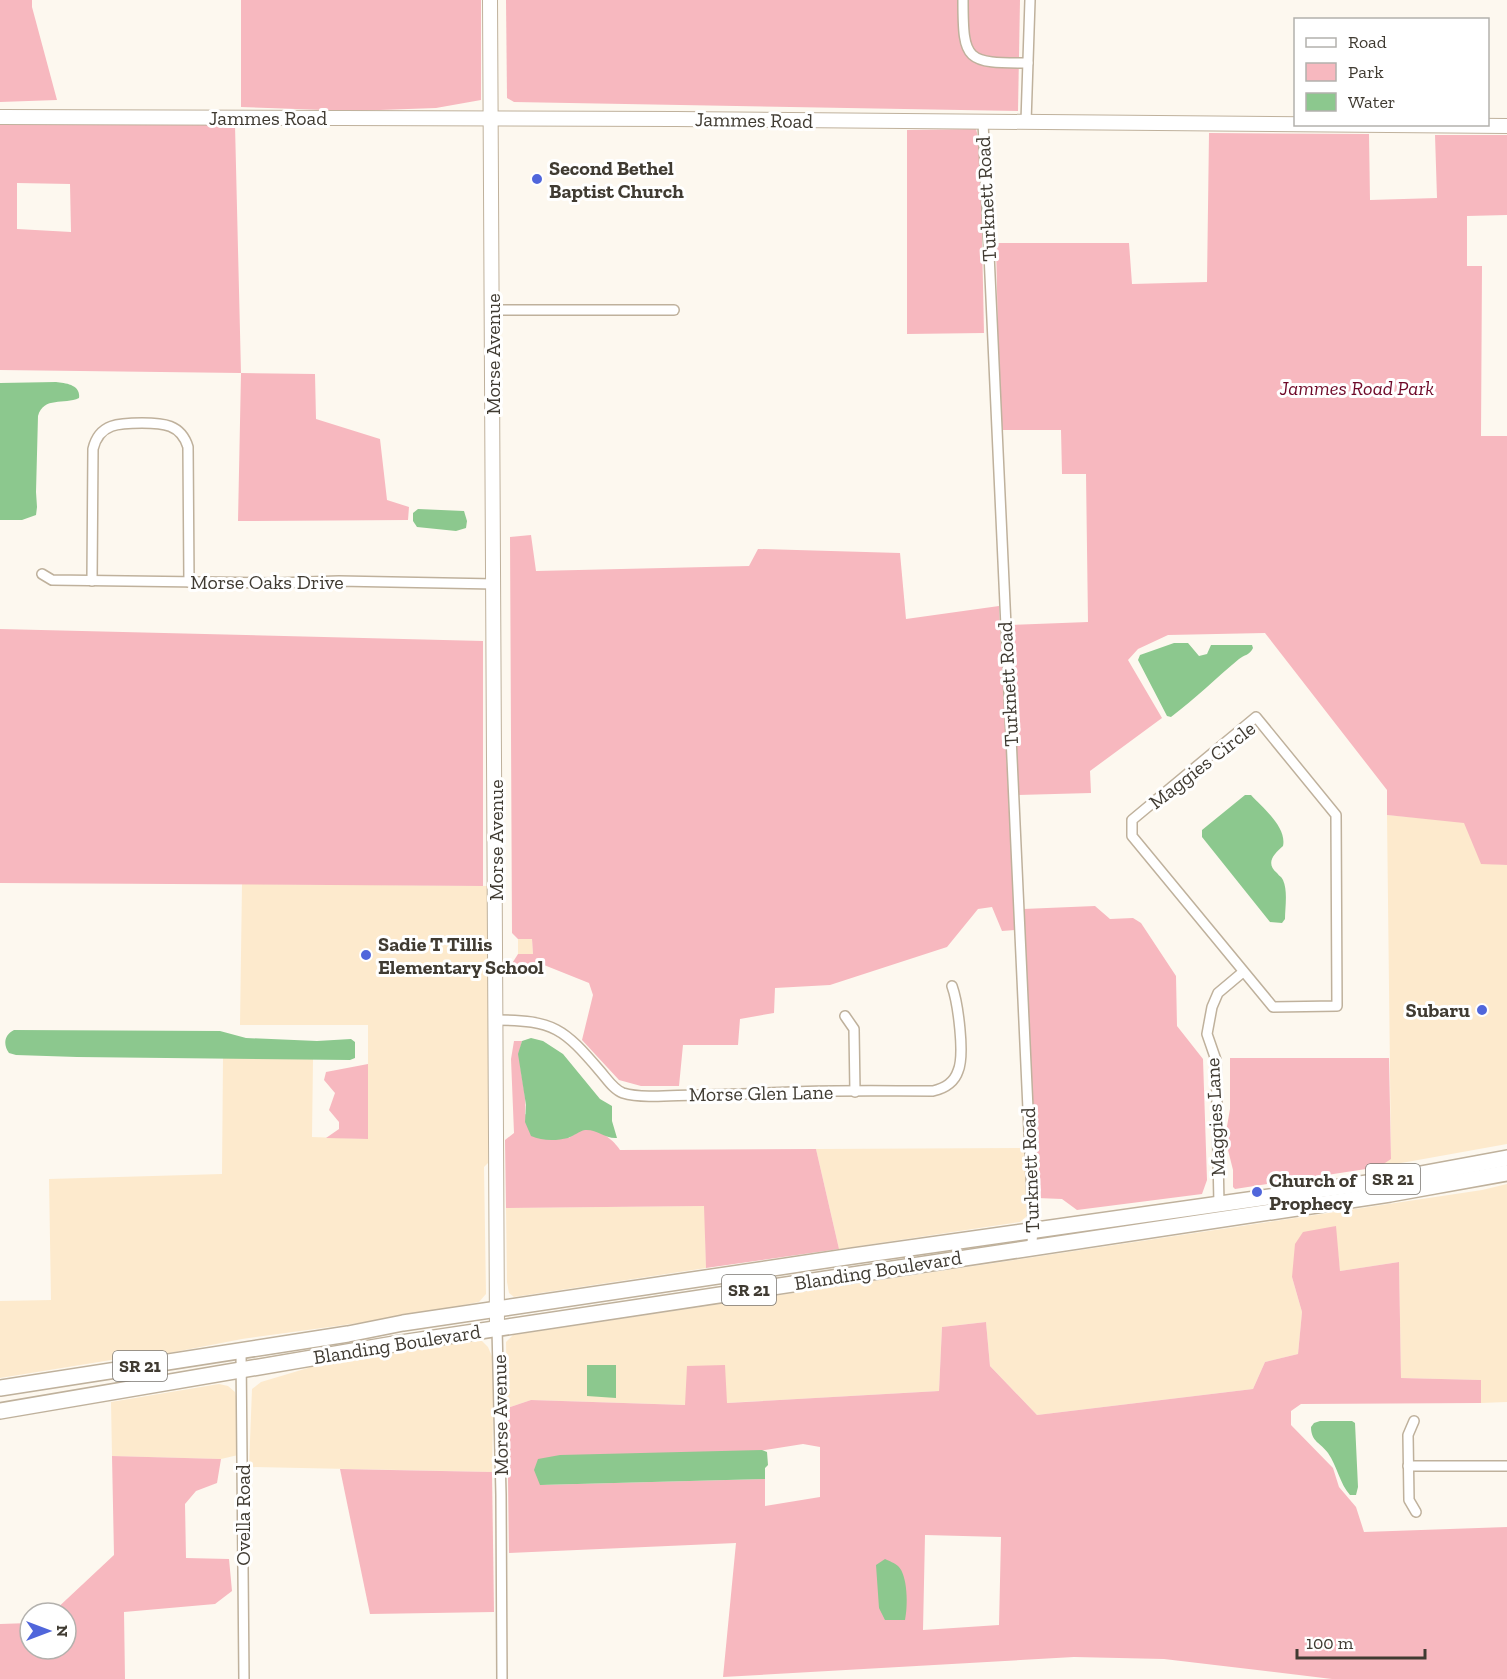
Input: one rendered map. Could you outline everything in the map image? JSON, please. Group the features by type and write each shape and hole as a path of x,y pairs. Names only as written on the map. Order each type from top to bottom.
{"main road":[{"name":"Blanding Boulevard","path":"0,1388 241,1351 403,1323 853,1256 1215,1220 1389,1187 1507,1158"},
{"name":"Blanding Boulevard","path":"0,1410 368,1348 856,1274 1219,1204 1507,1173"},
{"path":"1215,1220 1226,1210 1254,1199"},
{"path":"1179,1225 1206,1215 1219,1204"},
{"path":"853,1256 856,1274"},
{"path":"675,1282 677,1301"},
{"path":"368,1348 374,1339 389,1335 403,1323"}],"street":[{"name":"Morse Avenue","path":"490,0 501,1679"},
{"path":"963,0 964,38 969,51 986,62 1028,63"},
{"path":"1026,122 1030,0"},
{"name":"Jammes Road","path":"0,117 1294,124"},
{"name":"Turknett Road","path":"983,122 1032,1239"},
{"name":"Jammes Road","path":"1489,126 1507,126"},
{"path":"493,310 674,310"},
{"path":"92,581 94,445 99,434 112,425 153,423 167,424 176,429 184,437 188,447 189,582"},
{"name":"Morse Oaks Drive","path":"42,574 52,580 92,581 339,581 495,584"},
{"name":"Maggies Circle","path":"1256,717 1336,815 1337,1006 1273,1007 1243,972 1132,836 1131,829 1132,820 1256,717"},
{"name":"Maggies Lane","path":"1219,1204 1216,1060 1207,1034 1212,1007 1218,993 1243,972"},
{"name":"Morse Glen Lane","path":"496,1020 530,1021 550,1025 565,1033 622,1093 719,1095 933,1091 944,1088 959,1071 957,1002 952,986"},
{"path":"845,1016 854,1029 855,1092"},
{"name":"Ovella Road","path":"241,1351 244,1679"},
{"path":"1414,1422 1408,1435 1408,1466 1409,1500 1416,1512"},
{"path":"1408,1466 1507,1466"}],"shaded area":[{"path":"1387,815 1465,822 1481,863 1507,865 1507,1144 1379,1167 1391,1158"},
{"path":"242,884 491,886 488,1163 484,1167 486,1294 479,1302 403,1317 242,1339 128,1361 111,1360 0,1378 0,1301 51,1300 49,1179 222,1174 223,1057 313,1059 312,1137 368,1139 368,1025 240,1025"},
{"path":"518,939 532,939 533,954 518,954"},
{"path":"1026,1148 1027,1216 1020,1222 839,1249 816,1149"},
{"path":"1507,1184 1507,1402 1481,1403 1481,1380 1401,1378 1399,1262 1340,1271 1335,1226 1292,1277 1302,1312 1298,1354 1265,1362 1253,1389 1037,1415 990,1366 986,1322 942,1327 939,1391 726,1403 688,1366 686,1405 531,1400 507,1408 506,1342 513,1335 1482,1190"},
{"path":"705,1206 706,1268 514,1297 509,1293 506,1208"},
{"path":"481,1340 488,1347 494,1361 492,1472 249,1467 252,1389 261,1382 328,1362"},
{"path":"219,1384 228,1386 235,1392 238,1406 238,1455 221,1459 112,1456 111,1402"}],"green space":[{"path":"0,0 32,0 57,100 0,102"},
{"path":"241,0 481,0 481,100 436,108 352,111 241,107"},
{"path":"506,0 1020,0 1018,111 514,102 507,98"},
{"path":"0,125 235,125 241,373 0,370","holes":["17,183 70,184 71,232 17,229"]},
{"path":"976,129 980,145 984,333 907,334 907,130"},
{"name":"Jammes Road Park","path":"1209,133 1369,134 1370,200 1437,198 1435,135 1507,135 1507,215 1467,216 1467,266 1482,266 1481,436 1507,436 1507,865 1481,864 1464,823 1387,815 1387,790 1265,633 1168,635 1138,649 1128,660 1162,718 1090,771 1091,793 1018,795 1009,625 1088,622 1086,474 1062,474 1061,430 1000,430 996,243 1129,243 1132,284 1207,282"},
{"path":"241,373 315,374 316,419 380,439 387,500 409,507 408,520 238,521"},
{"path":"531,535 536,571 749,566 758,549 900,553 906,619 999,606 1015,930 1002,931 992,907 978,909 947,947 830,985 775,988 774,1013 740,1019 738,1045 683,1045 679,1086 641,1086 619,1080 582,1040 593,995 589,983 544,965 511,965 518,954 533,954 532,939 518,939 512,933 510,537"},
{"path":"0,629 483,641 483,886 0,883"},
{"path":"1095,906 1110,919 1133,918 1141,923 1176,976 1177,1026 1203,1059 1207,1180 1202,1194 1077,1210 1062,1199 1037,1198 1023,909"},
{"path":"514,1041 522,1041 520,1059 525,1114 569,1138 582,1130 593,1130 609,1138 620,1150 816,1149 839,1249 706,1268 704,1206 506,1208 505,1140 514,1133 511,1059"},
{"path":"1230,1058 1389,1058 1391,1159 1379,1167 1235,1189 1225,1138 1230,1109"},
{"path":"368,1064 368,1139 326,1138 339,1129 339,1122 329,1110 335,1093 324,1080 326,1072"},
{"path":"1336,1226 1340,1271 1399,1262 1401,1378 1481,1380 1481,1403 1301,1404 1291,1411 1291,1425 1333,1468 1339,1487 1356,1507 1364,1532 1507,1527 1507,1679 1332,1679 1164,1659 1074,1657 723,1677 736,1543 509,1553 507,1408 531,1400 685,1405 687,1366 725,1365 727,1403 939,1391 942,1327 986,1322 990,1366 1037,1415 1253,1389 1265,1362 1298,1354 1302,1312 1292,1277 1295,1244 1303,1232","holes":["803,1444 820,1447 820,1497 765,1506 765,1479 540,1485","925,1535 1001,1537 999,1625 923,1630"]},
{"path":"112,1456 221,1459 217,1483 196,1491 185,1504 186,1558 229,1559 232,1591 215,1604 124,1612 125,1679 0,1679 0,1624 18,1623 18,1661 78,1661 78,1601 65,1601 114,1555"},
{"path":"340,1469 492,1472 494,1612 370,1614"}],"water":[{"path":"56,382 75,387 79,398 50,403 41,410 38,416 36,515 22,520 0,520 0,383"},
{"path":"418,509 464,511 467,521 466,528 456,531 417,527 413,521 413,513"},
{"path":"1174,643 1188,643 1199,656 1207,654 1211,645 1252,645 1253,648 1171,717 1167,716 1138,660 1140,655"},
{"path":"1245,795 1251,795 1273,818 1281,832 1283,846 1271,862 1273,869 1282,878 1285,889 1285,919 1282,923 1270,922 1202,837 1202,830"},
{"path":"14,1030 220,1031 246,1038 317,1041 351,1039 355,1042 355,1058 350,1060 16,1055 9,1053 5,1044 6,1037"},
{"path":"531,1038 543,1041 563,1054 600,1099 612,1106 612,1121 617,1138 589,1130 559,1140 544,1140 531,1136 525,1122 526,1105 518,1054 522,1041"},
{"path":"587,1365 616,1365 616,1398 587,1396"},
{"path":"1352,1421 1355,1423 1358,1487 1356,1495 1350,1495 1347,1491 1328,1453 1311,1432 1314,1423"},
{"path":"762,1450 767,1452 768,1465 765,1468 765,1479 540,1485 534,1470 538,1459 560,1455"},
{"path":"885,1559 898,1566 904,1576 907,1600 905,1620 885,1620 879,1608 876,1565"}],"place":[{"name":"Second Bethel Baptist Church","path":"537,179"},
{"name":"Sadie T Tillis Elementary School","path":"366,955"},
{"name":"Subaru","path":"1482,1010"},
{"name":"Church of Prophecy","path":"1257,1192"}]}
